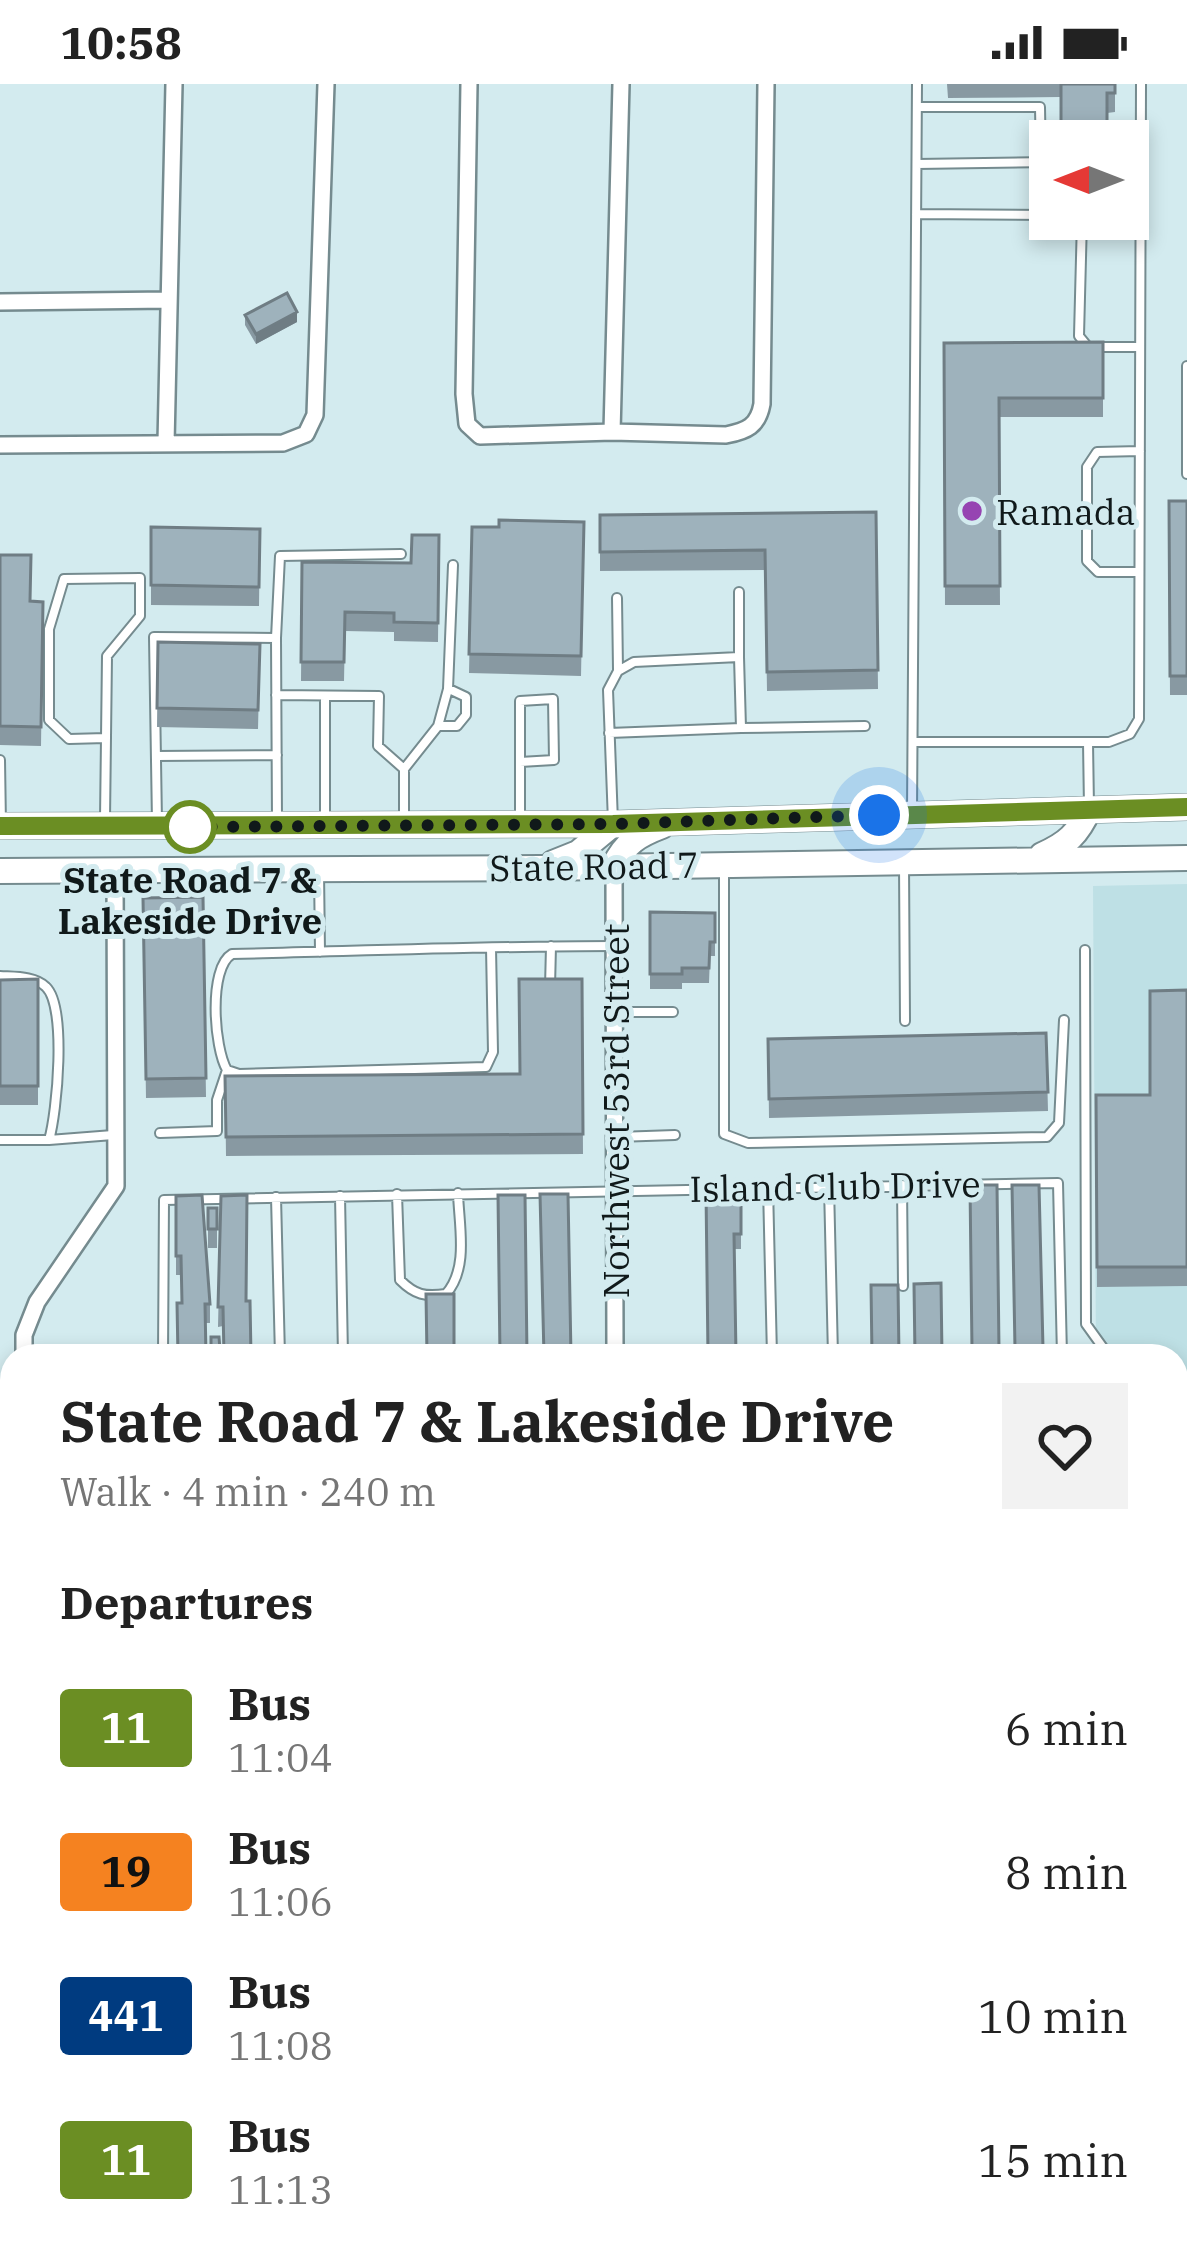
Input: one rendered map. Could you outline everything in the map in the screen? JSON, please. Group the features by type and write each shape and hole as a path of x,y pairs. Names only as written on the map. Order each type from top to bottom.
{"main road":[{"name":"State Road 7","path":"1,826 613,824 1187,807"},
{"path":"1029,861 1066,845 1079,832 1089,809"},
{"path":"614,866 622,848 640,834 675,820"},
{"path":"540,868 578,853 613,824"},
{"path":"115,872 131,841 157,827"},
{"name":"State Road 7","path":"0,871 1187,858"}],"street":[{"path":"166,443 174,84"},
{"path":"0,446 283,443 306,434 315,415 326,84"},
{"path":"469,84 464,394 467,424 480,436 612,431 727,435 756,424 762,404 766,84"},
{"path":"612,431 621,84"},
{"path":"0,302 169,300"},
{"name":"Northwest 53rd Street","path":"614,866 615,1344"},
{"path":"24,1344 37,1302 116,1186 115,872"}],"lane":[{"path":"912,814 917,84"},
{"path":"1141,84 1141,120"},
{"path":"917,107 1040,107 1041,120"},
{"path":"916,164 1029,162"},
{"path":"916,214 1029,215"},
{"path":"1081,240 1079,336 1088,347 1140,347"},
{"path":"913,742 1109,742 1130,734 1139,719 1141,240"},
{"path":"1187,366 1187,474"},
{"path":"1139,572 1098,572 1088,561 1087,467 1097,452 1140,451"},
{"path":"277,827 280,556 401,554"},
{"path":"404,826 404,769 438,726 448,689 453,565"},
{"path":"105,827 107,656 140,616 140,578 64,579 49,629 49,720 69,739 106,738"},
{"path":"739,592 741,728"},
{"path":"613,824 608,690 618,671 617,598"},
{"path":"157,827 154,638 276,638"},
{"path":"618,671 634,662 740,657"},
{"path":"438,726 458,726 466,716 466,697 448,689"},
{"path":"276,695 379,696 377,746 404,769"},
{"path":"325,696 325,827"},
{"path":"520,762 554,760 554,699 520,701 520,762 520,825"},
{"path":"609,733 865,726"},
{"path":"1088,742 1089,809"},
{"path":"156,756 277,755"},
{"path":"0,760 1,826"},
{"path":"904,862 904,1021"},
{"path":"724,865 724,1134 748,1143 1047,1138 1059,1123 1064,1020"},
{"path":"319,870 320,952"},
{"path":"491,948 493,1052 486,1067 239,1074 227,1070 218,1056 217,974 222,960 232,954 550,946 616,946"},
{"path":"550,946 550,989"},
{"path":"1085,950 1087,1324 1100,1344"},
{"path":"0,976 26,977 46,986 56,1003 57,1113 49,1140"},
{"path":"615,1012 673,1012"},
{"path":"160,1133 217,1132 217,1100 227,1070"},
{"path":"0,1140 116,1134"},
{"path":"615,1137 675,1135"},
{"name":"Island Club Drive","path":"163,1344 164,1199 1058,1183 1062,1344"},
{"path":"902,1185 903,1286"},
{"path":"829,1186 833,1344"},
{"path":"768,1187 772,1344"},
{"path":"397,1194 400,1280 413,1293 428,1297 446,1294 457,1282 458,1193"},
{"path":"340,1196 343,1344"},
{"path":"276,1197 280,1344"}],"shaded area":[{"path":"1187,884 1187,1344 1096,1344 1093,886"}],"building":[{"path":"1061,84 1115,84 1115,93 1107,93 1107,120 1061,120"},
{"path":"287,293 297,312 256,334 245,315"},
{"name":"Ramada","path":"1103,342 1103,398 999,398 1000,586 945,586 944,343"},
{"path":"1169,501 1187,501 1187,676 1170,676"},
{"path":"876,512 878,670 767,672 765,550 600,552 600,515"},
{"path":"499,520 584,522 581,656 469,654 472,527 499,527"},
{"path":"151,527 260,529 259,587 151,585"},
{"path":"412,535 439,535 438,623 394,622 394,613 345,612 344,662 301,662 302,562 411,563"},
{"path":"0,555 31,555 30,601 43,602 41,727 0,726"},
{"path":"158,642 260,644 258,710 157,708"},
{"path":"203,897 206,1078 146,1079 143,898"},
{"path":"650,912 715,913 709,968 650,974"},
{"path":"38,979 38,1086 0,1086 0,980"},
{"path":"519,979 582,979 583,1134 226,1137 225,1076 520,1074"},
{"path":"1187,990 1187,1267 1097,1267 1096,1095 1150,1095 1150,991"},
{"path":"1046,1033 1048,1092 769,1099 768,1039"},
{"path":"970,1185 997,1185 999,1344 972,1344"},
{"path":"1012,1185 1039,1185 1043,1344 1015,1344"},
{"path":"741,1190 741,1234 734,1234 736,1344 708,1344 706,1191"},
{"path":"540,1194 568,1194 571,1344 544,1344"},
{"path":"202,1195 210,1304 205,1304 206,1344 178,1344 177,1303 182,1303 176,1196"},
{"path":"247,1195 246,1301 250,1301 251,1344 224,1344 223,1307 218,1307 221,1196"},
{"path":"498,1195 525,1195 527,1344 500,1344"},
{"path":"208,1208 217,1208 217,1229 208,1229"},
{"path":"941,1283 942,1344 915,1344 914,1284"},
{"path":"871,1285 898,1285 899,1344 872,1344"},
{"path":"426,1294 454,1294 454,1344 427,1344"}],"bus line":[{"name":"11","path":"0,826 613,824 1187,807"}],"place":[{"name":"Ramada","path":"972,511"},
{"name":"State Road 7 & Lakeside Drive","path":"190,827"}],"route":[{"path":"190,827 613,824 879,815"}]}
